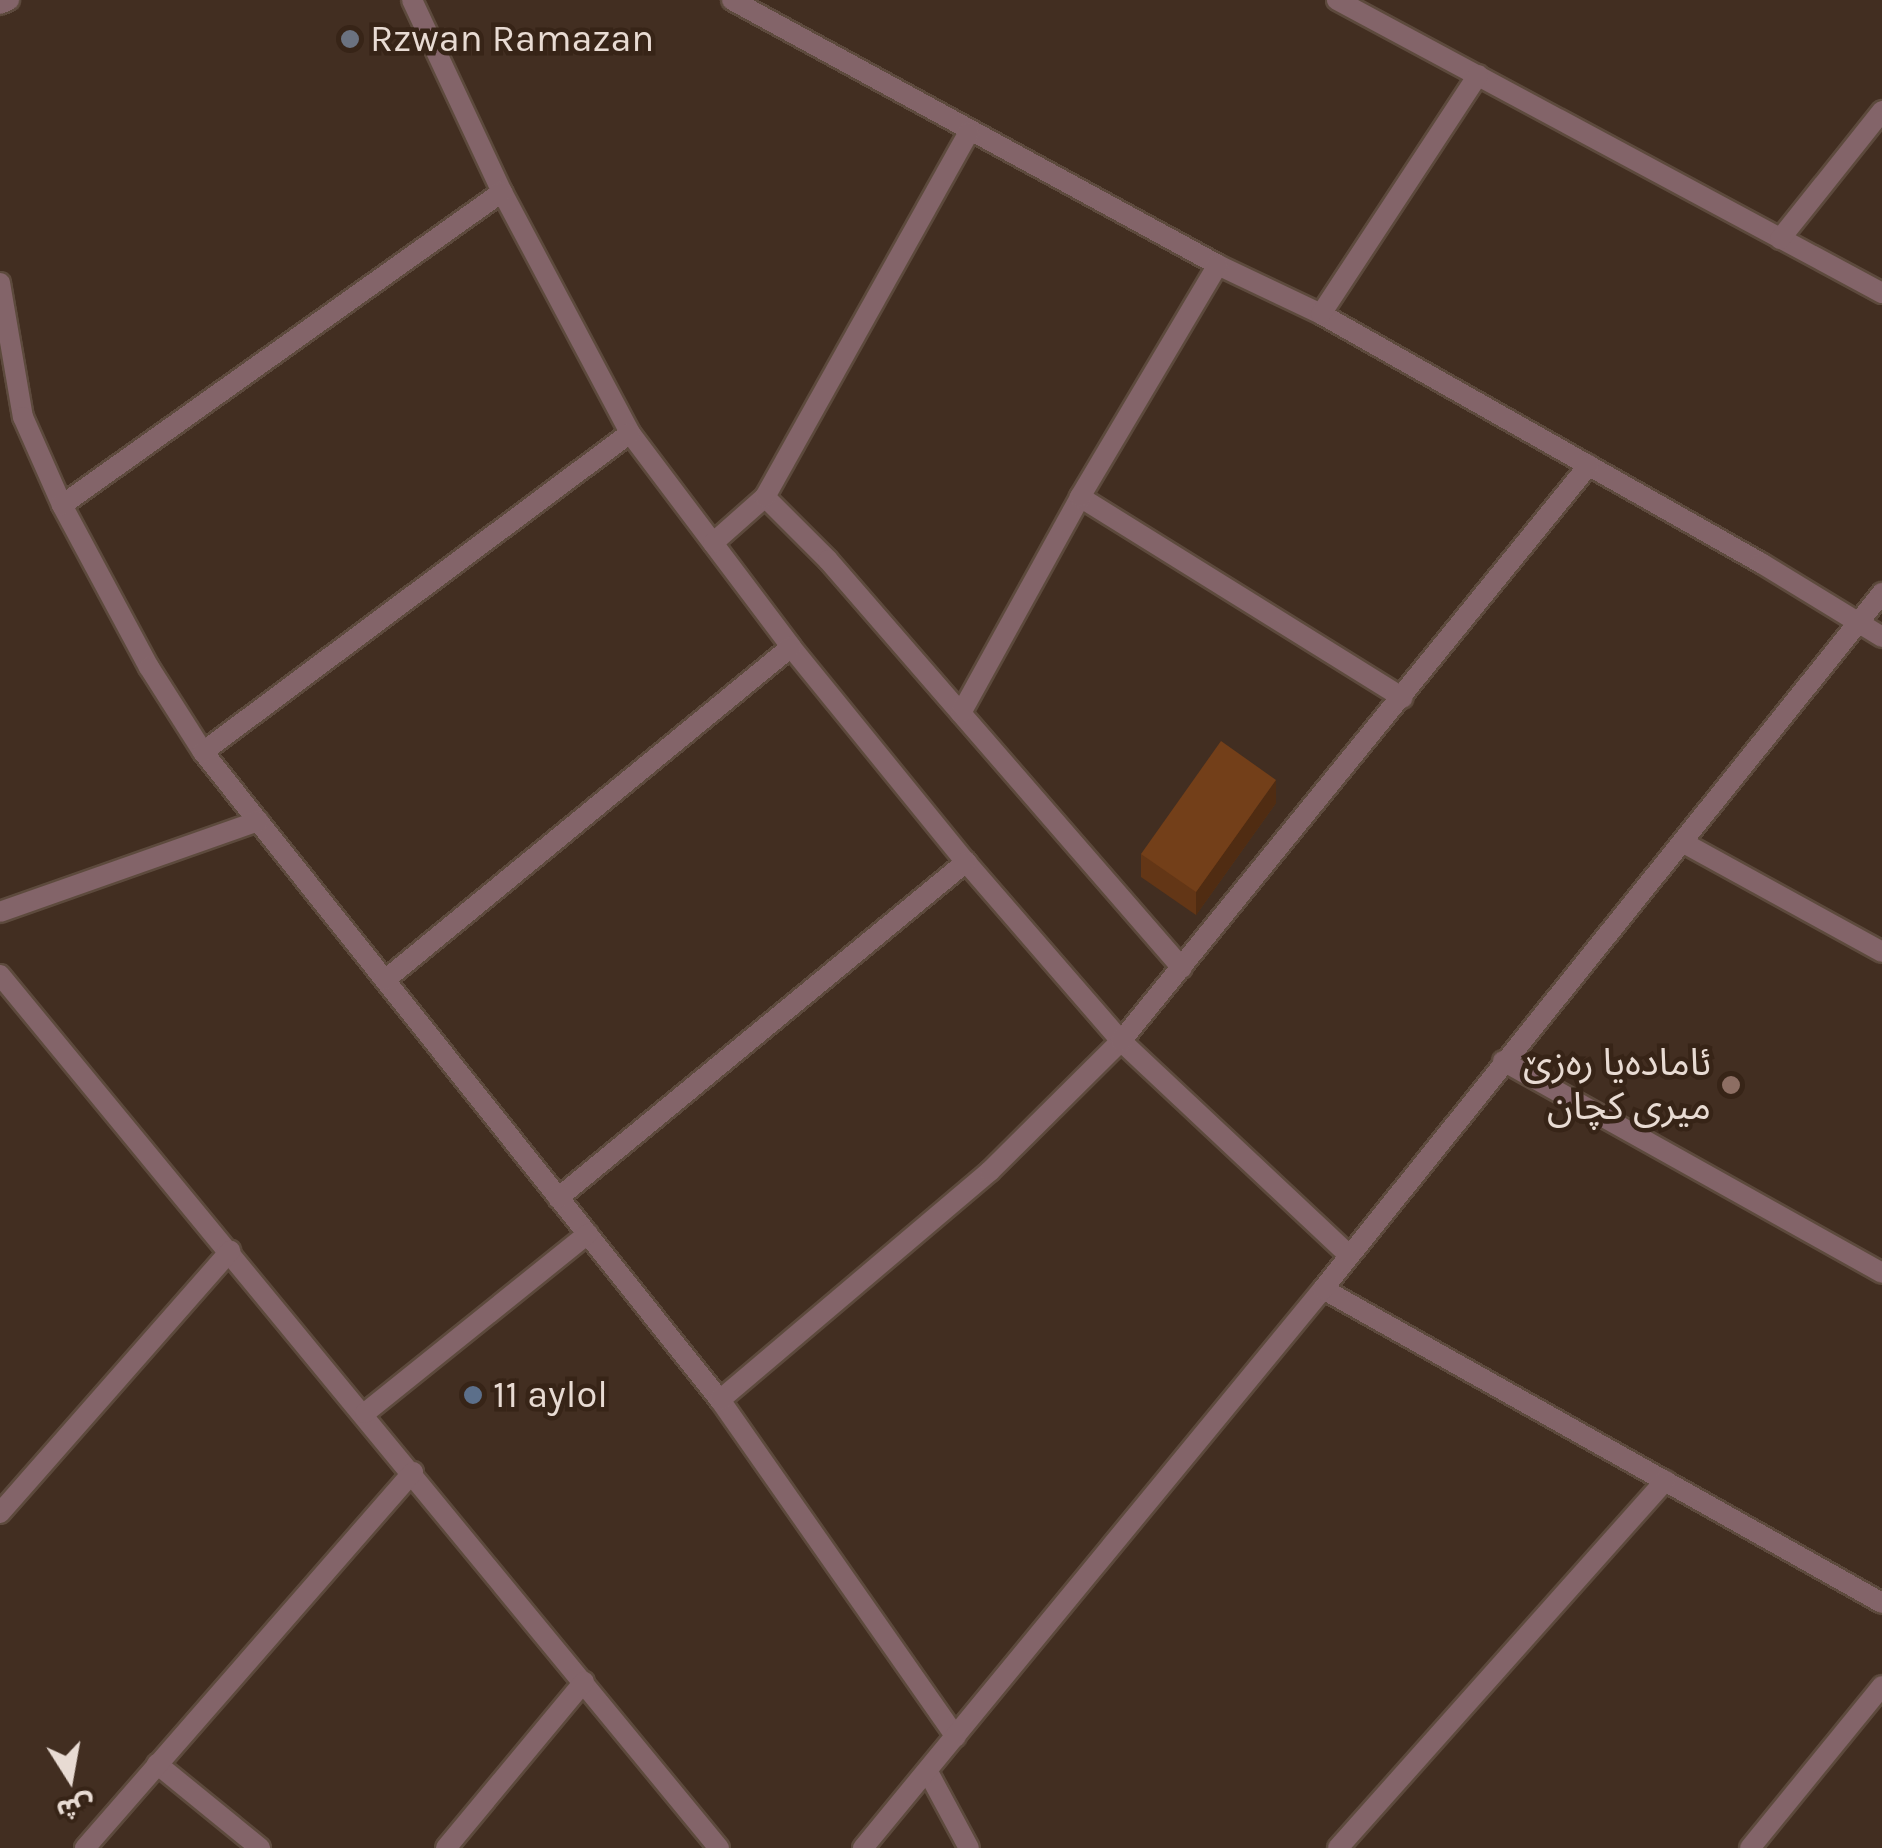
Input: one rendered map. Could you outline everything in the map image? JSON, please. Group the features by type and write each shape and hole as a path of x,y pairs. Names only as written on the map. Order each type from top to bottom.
{"street":[{"path":"0,4 9,0"},
{"path":"412,0 502,192 630,433 792,646 966,862 1121,1041 1349,1255"},
{"path":"732,0 1218,265 1321,314 1859,620 1882,637"},
{"path":"1337,0 1882,293"},
{"path":"1321,314 1478,75"},
{"path":"1780,239 1882,111"},
{"path":"713,543 765,497 969,132"},
{"path":"62,505 502,192"},
{"path":"961,713 1080,497 1218,265"},
{"path":"0,283 23,417 62,505 148,668 203,752 720,1400 956,1737"},
{"path":"203,752 630,433"},
{"path":"720,1400 990,1171 1121,1041 1404,698 1589,465"},
{"path":"765,497 828,560 1182,968"},
{"path":"1080,497 1404,698"},
{"path":"863,1848 1323,1289 1503,1060 1684,843 1882,593"},
{"path":"386,980 792,646"},
{"path":"0,912 258,821"},
{"path":"1684,843 1882,952"},
{"path":"558,1198 966,862"},
{"path":"0,975 414,1472 719,1848"},
{"path":"1503,1060 1882,1273"},
{"path":"365,1414 588,1234"},
{"path":"0,1514 230,1251"},
{"path":"1323,1289 1882,1603"},
{"path":"85,1848 414,1472"},
{"path":"1338,1848 1665,1481"},
{"path":"446,1848 584,1682"},
{"path":"1750,1848 1882,1686"},
{"path":"157,1764 260,1848"},
{"path":"928,1772 969,1848"}],"building":[{"path":"1221,741 1276,780 1196,892 1141,854"}],"place":[{"name":"Rzwan Ramazan","path":"350,39"},
{"name":"ئامادەيا رەزێ ميرى كچان","path":"1731,1085"},
{"name":"11 aylol","path":"473,1395"}]}
